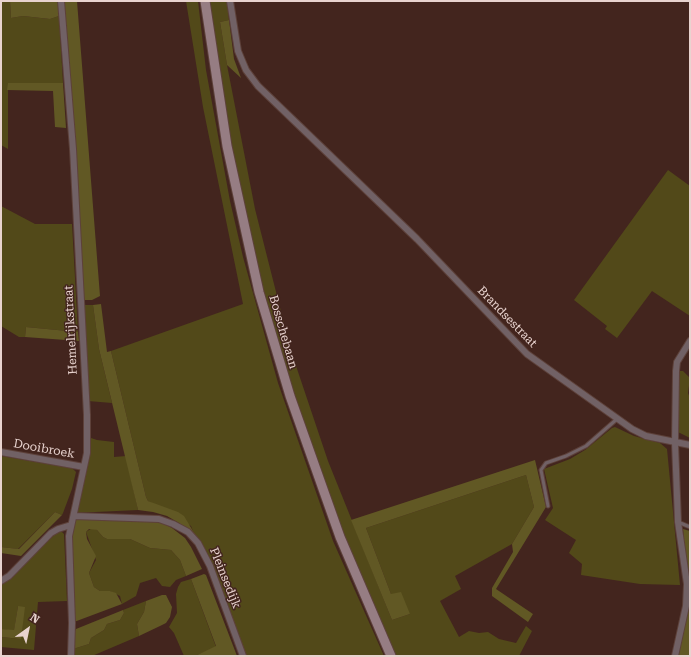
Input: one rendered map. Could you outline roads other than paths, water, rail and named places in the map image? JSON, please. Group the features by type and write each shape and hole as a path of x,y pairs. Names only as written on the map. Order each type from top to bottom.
{"main road":[{"name":"Bosschebaan","path":"206,1 227,146 259,292 290,396 337,530 391,656"}],"street":[{"name":"Hemelrijkstraat","path":"61,1 74,149 87,414 87,453 69,536 72,623 71,656"},
{"name":"Brandsestraat","path":"230,1 238,51 246,70 258,86 417,239 527,354 617,419 646,436 690,445"},
{"path":"675,656 686,606 687,584 678,522 675,443 676,371 678,362 690,341"},
{"name":"Dooibroek","path":"1,452 84,467"},
{"name":"Pleinsedijk","path":"74,516 159,519 188,532 198,543 210,566 243,656"},
{"path":"1,582 9,576 51,533 71,525"}],"lane":[{"path":"548,506 541,470 546,463 566,456 586,446 617,419"},
{"path":"678,522 690,527"}]}
